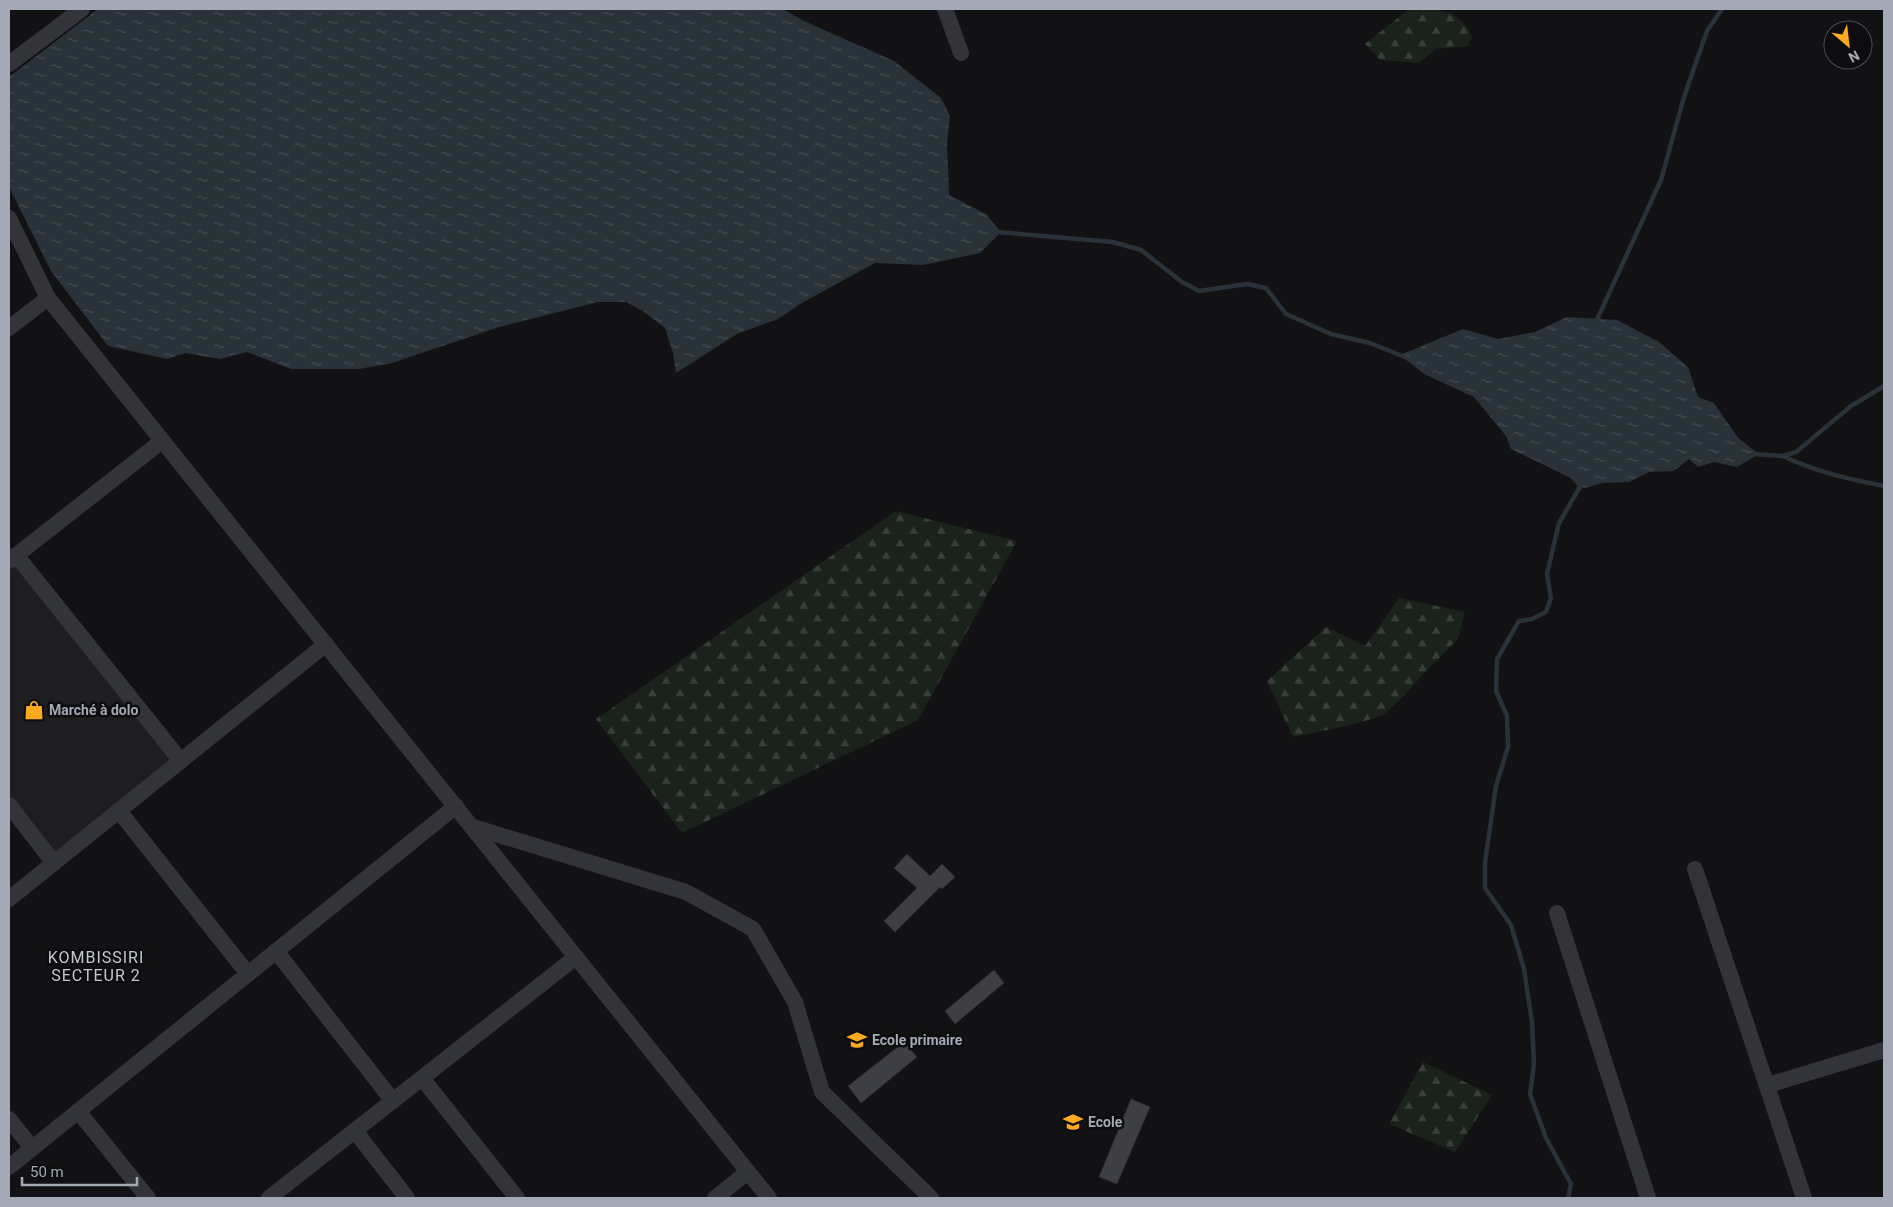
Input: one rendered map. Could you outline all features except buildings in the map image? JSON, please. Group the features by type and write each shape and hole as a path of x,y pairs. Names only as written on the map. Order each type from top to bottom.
{"street":[{"path":"9,64 82,9"},
{"path":"945,9 961,53"},
{"path":"9,218 48,298 770,1197"},
{"path":"9,328 48,298"},
{"path":"162,440 12,558 181,761"},
{"path":"9,899 326,644"},
{"path":"9,806 54,863"},
{"path":"9,1167 456,806"},
{"path":"119,811 248,974"},
{"path":"473,827 686,892 753,929 795,1002 822,1092 931,1198"},
{"path":"1695,869 1804,1198"},
{"path":"1558,913 1648,1198"},
{"path":"276,951 394,1101"},
{"path":"269,1198 576,957"},
{"path":"1768,1085 1884,1050"},
{"path":"422,1078 517,1198"},
{"path":"78,1111 148,1198"},
{"path":"9,1119 32,1148"},
{"path":"355,1131 407,1198"},
{"path":"715,1198 748,1172"}],"shaded area":[{"path":"16,555 181,761 54,863 9,805 9,561"}],"green space":[{"path":"1409,9 1438,10 1454,15 1467,27 1472,37 1468,46 1436,49 1419,63 1380,60 1365,44"},
{"path":"896,511 1017,541 918,720 682,833 596,719"},
{"path":"1399,598 1465,612 1458,639 1404,696 1382,716 1343,727 1293,737 1267,681 1326,627 1365,646"},
{"path":"1423,1062 1492,1095 1455,1152 1389,1124"}],"water":[{"path":"98,9 783,9 804,21 894,61 941,98 950,116 947,143 949,195 986,214 1001,232 980,253 923,265 875,263 800,304 778,319 737,334 676,373 673,353 665,328 643,311 626,302 598,302 499,327 392,363 359,369 291,369 247,352 220,359 185,353 167,359 108,346 51,271 9,187 9,77"},
{"path":"1567,317 1617,320 1659,342 1688,367 1698,397 1714,403 1738,438 1759,454 1737,467 1714,462 1698,467 1689,459 1674,471 1649,472 1629,482 1603,483 1580,489 1571,478 1511,449 1506,436 1474,397 1424,374 1400,355 1463,329 1498,339 1535,332"}],"waterway":[{"path":"1595,324 1661,180 1684,97 1707,31 1722,9"},
{"path":"997,232 1113,242 1141,250 1182,282 1199,291 1247,284 1266,288 1286,314 1331,334 1370,343 1405,357"},
{"path":"1754,454 1783,456 1796,452 1851,406 1884,386"},
{"path":"1783,456 1820,471 1884,486"},
{"path":"1568,1198 1571,1184 1546,1138 1530,1094 1534,1064 1532,1022 1524,969 1511,925 1485,888 1485,863 1496,786 1508,747 1507,716 1496,691 1497,659 1519,621 1532,619 1546,612 1551,598 1547,574 1559,523 1581,485"}],"place":[{"name":"Marché à dolo","path":"34,710"},
{"name":"Ecole primaire","path":"857,1040"},
{"name":"Ecole","path":"1073,1122"}],"district":[{"name":"KOMBISSIRI SECTEUR 2","path":"96,966"}]}
